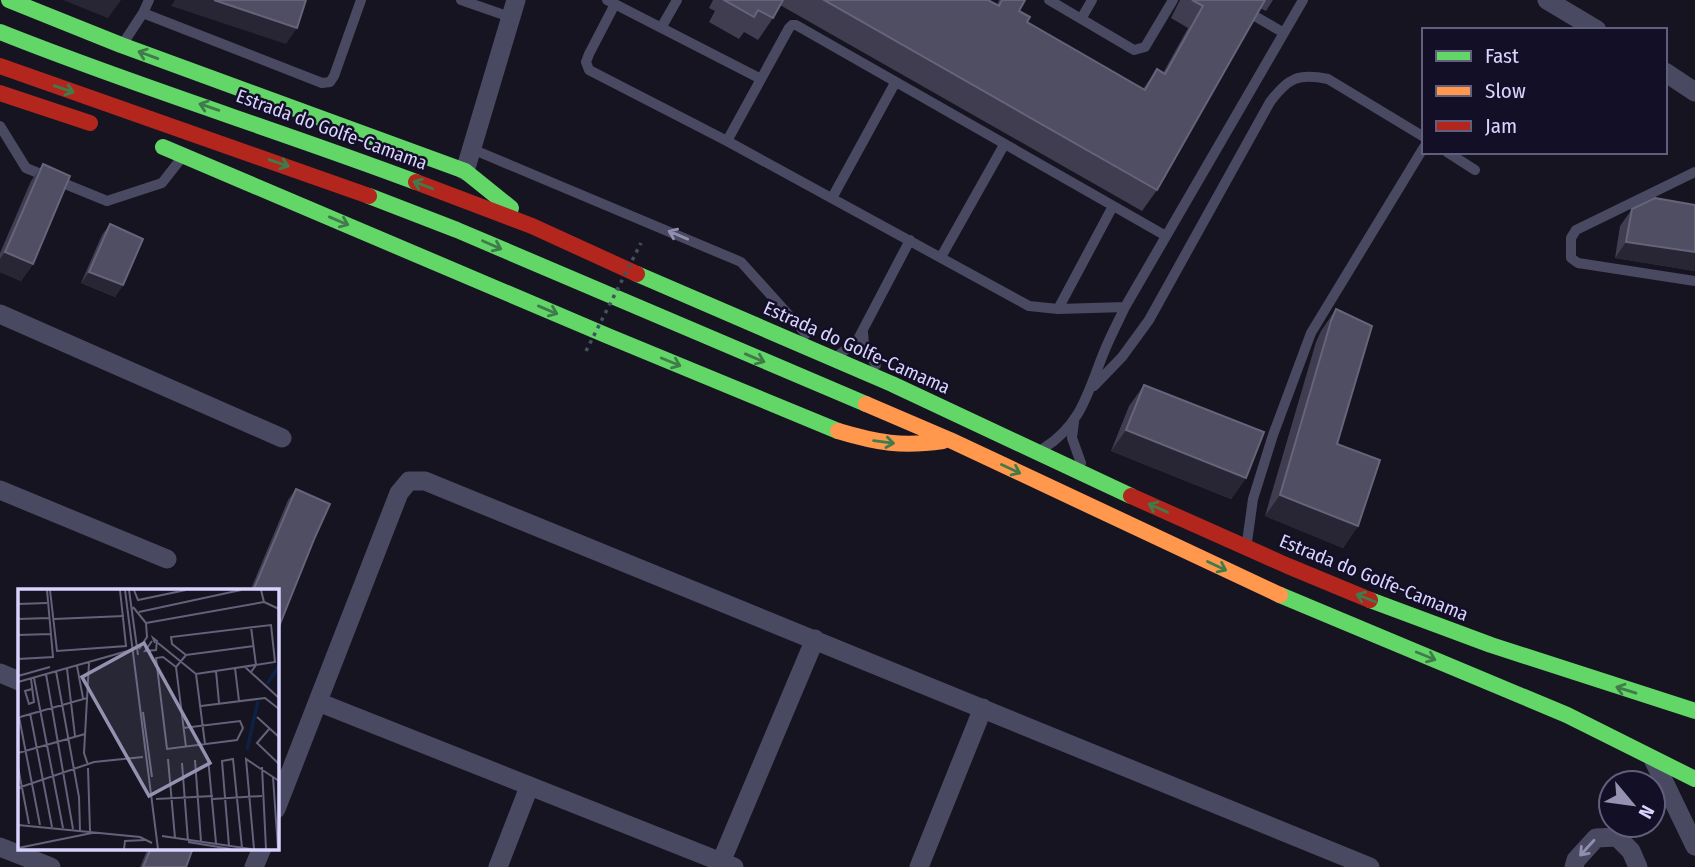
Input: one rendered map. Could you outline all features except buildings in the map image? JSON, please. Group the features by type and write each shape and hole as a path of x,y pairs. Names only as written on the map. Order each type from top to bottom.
{"highway":[{"path":"9,0 121,45 465,171 532,226"},
{"name":"Estrada do Golfe-Camama","path":"0,32 75,62 307,141 532,226 892,384 1246,548 1388,607 1491,645 1694,705"},
{"path":"0,66 333,182 457,230 950,440 1303,606 1567,715 1695,779"},
{"path":"0,93 105,128"},
{"path":"145,141 184,155 597,332 836,430 876,442 915,445 950,440"}],"street":[{"path":"1547,0 1594,28"},
{"path":"465,171 513,9"},
{"path":"1667,73 1695,92"},
{"path":"0,314 282,438"},
{"path":"278,804 399,493 409,481 425,481 1370,867"},
{"path":"0,490 167,559"},
{"path":"318,702 728,865 815,639"},
{"path":"0,673 18,681"},
{"path":"919,867 983,708"},
{"path":"1652,757 1695,846"},
{"path":"498,867 529,787"},
{"path":"1574,867 1576,860 1596,838 1617,837 1631,850 1638,867"},
{"path":"0,847 51,867"},
{"path":"254,867 261,850"}],"lane":[{"path":"121,45 149,0"},
{"path":"143,13 322,82 330,82 361,0"},
{"path":"461,0 513,9"},
{"path":"661,28 677,0"},
{"path":"1049,0 1134,50 1144,47 1174,0"},
{"path":"1081,19 1092,0"},
{"path":"1227,0 1284,33"},
{"path":"1018,443 1031,449 1045,448 1061,437 1074,422 1091,389 1104,351 1125,307 1303,0"},
{"path":"761,79 611,2 586,62 589,70 727,141 1029,306 1058,309 1125,307"},
{"path":"727,141 792,25 1166,236"},
{"path":"1091,389 1122,357 1149,320 1269,102 1283,85 1294,78 1311,75 1328,79 1422,136"},
{"path":"832,198 895,83"},
{"path":"0,126 26,168 107,201 162,183 184,155"},
{"path":"941,257 1004,145"},
{"path":"472,149 741,261 826,356 838,355 857,341 911,240"},
{"path":"1246,548 1253,499 1273,435 1311,333 1422,149"},
{"path":"1450,154 1475,170"},
{"path":"1695,172 1576,230 1571,238 1571,258 1578,263 1695,281"},
{"path":"1058,309 1113,206"},
{"path":"863,331 864,345 870,359 892,384"},
{"path":"1074,422 1072,438 1079,460 1091,478"}],"path":[{"path":"586,351 641,243"}],"traffic: fast":[{"path":"9,0 121,45 465,171 511,208"},
{"path":"0,32 416,182"},
{"path":"163,147 838,431"},
{"path":"369,196 457,230 866,404"},
{"path":"637,274 892,384 1131,496"},
{"path":"1280,595 1567,715 1695,779"},
{"path":"1370,600 1491,645 1695,711"}],"traffic: slow":[{"path":"866,404 950,440 1280,595"},
{"path":"838,431 890,443 943,441"}],"traffic: jam":[{"path":"0,66 369,196"},
{"path":"0,93 90,123"},
{"path":"416,182 532,226 637,274"},
{"path":"1131,496 1370,600"}]}
